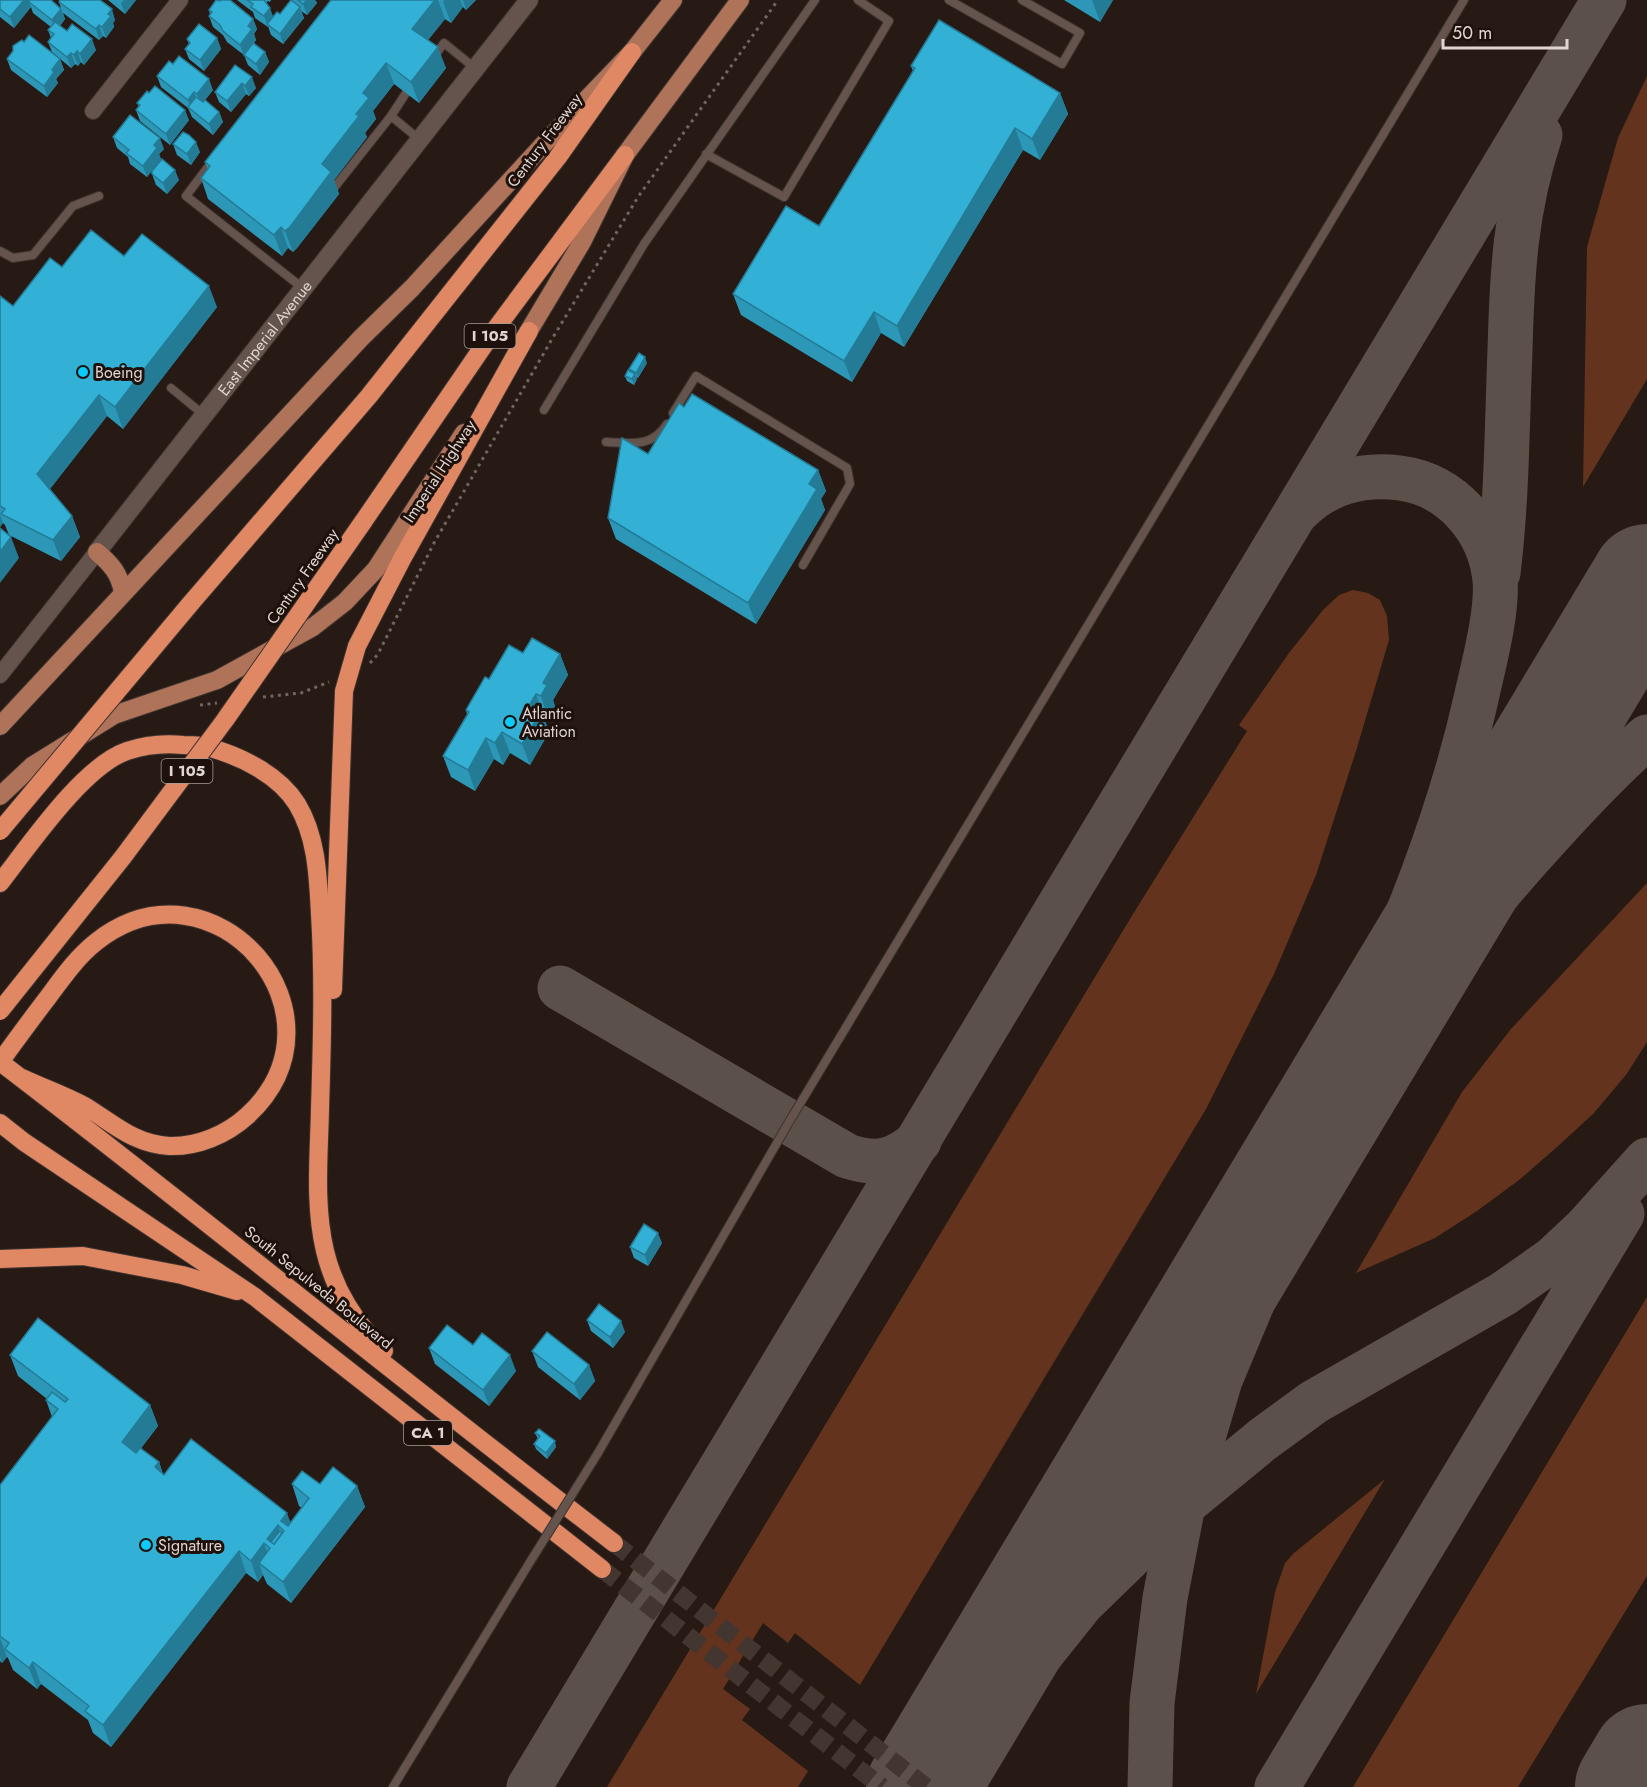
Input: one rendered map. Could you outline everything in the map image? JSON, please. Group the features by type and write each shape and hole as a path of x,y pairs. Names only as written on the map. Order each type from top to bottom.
{"highway":[{"name":"Century Freeway","path":"0,831 191,603 369,396 558,157 632,52"},
{"name":"Century Freeway","path":"0,1011 123,857 225,720 491,335 625,155"},
{"path":"322,1054 332,1018 344,691 362,636 402,559 529,331"},
{"path":"0,883 82,781 125,751 163,743 205,746 225,752 251,764 279,783 297,804 310,833 318,873 322,1054 318,1197 325,1251 340,1294 362,1329 451,1418"},
{"path":"0,1062 88,948 118,927 136,920 173,915 205,920 226,930 253,950 273,978 282,1000 286,1037 276,1076 260,1103 241,1121 218,1136 187,1145 156,1144 128,1135 87,1108 22,1078"},
{"name":"South Sepulveda Boulevard","path":"0,1062 224,1235 451,1418 614,1543"},
{"name":"CA 1","path":"0,1123 255,1297 602,1569"},
{"path":"0,1259 83,1256 183,1275 255,1297"}],"main road":[{"path":"0,726 361,338 412,288 632,52 673,0"},
{"name":"Imperial Highway","path":"0,796 32,766 114,715 217,680 313,627 345,602 376,569 529,331 582,242 625,155 740,0"},
{"path":"97,552 113,566 119,576 123,592"}],"street":[{"path":"93,111 180,0"},
{"name":"East Imperial Avenue","path":"0,675 529,0"}],"lane":[{"path":"544,410 644,244 815,0"},
{"path":"706,154 784,197 889,21 858,0"},
{"path":"949,0 1062,64 1080,33 1022,0"},
{"path":"393,1787 598,1453 789,1122 1464,0"},
{"path":"432,58 444,44 476,69"},
{"path":"334,188 391,116 406,93"},
{"path":"391,116 421,140"},
{"path":"222,149 186,196 304,289"},
{"path":"0,251 13,258 33,255 73,206 99,196"},
{"path":"606,442 639,444 661,433 696,376 847,468 850,484 803,565"},
{"path":"171,388 204,415"}],"path":[{"path":"363,667 378,654 439,533 638,197 778,0"}],"shaded area":[{"path":"1647,76 1647,379 1583,487 1587,247 1618,138"},
{"path":"1353,590 1368,593 1380,600 1387,616 1389,640 1316,875 1274,974 1206,1109 860,1685 795,1633 788,1643 763,1623 723,1689 750,1709 742,1720 808,1771 798,1787 607,1787 1133,914 1247,731 1239,725 1289,653 1323,610 1339,595"},
{"path":"1647,883 1647,1042 1626,1075 1593,1114 1557,1147 1519,1180 1477,1211 1435,1238 1356,1273 1462,1092 1511,1029"},
{"path":"1647,1297 1647,1576 1518,1787 1353,1787"},
{"path":"1385,1479 1256,1694 1275,1592 1285,1563 1294,1553"}],"building":[{"path":"0,0 24,0 10,17 0,9"},
{"path":"30,0 51,0 61,9 52,20 29,2"},
{"path":"60,0 100,0 112,9 108,14 111,16 102,27 99,25 96,29 59,2"},
{"path":"216,0 230,0 253,19 248,26 252,29 240,45 209,16 212,12 209,10"},
{"path":"247,0 264,0 270,8 264,16 251,7 253,4"},
{"path":"291,0 300,7 280,34 267,24 277,12 280,14"},
{"path":"331,0 435,0 412,29 438,47 411,82 386,63 363,93 369,98 356,114 359,116 322,164 331,172 290,227 285,231 281,227 274,235 201,178 210,166 205,162"},
{"path":"939,20 1060,93 1032,139 1015,128 897,326 874,312 844,361 733,294 786,206 819,226 915,68 911,66"},
{"path":"55,22 67,31 72,24 92,39 80,54 77,51 74,55 71,53 67,57 48,42 54,34 48,30"},
{"path":"199,24 217,38 200,60 185,49 190,43 187,39"},
{"path":"29,35 60,59 44,86 7,59 13,51 13,46 22,40 24,42"},
{"path":"253,43 265,52 256,64 244,55"},
{"path":"179,56 209,79 197,94 194,92 188,100 157,76 169,61 173,64"},
{"path":"235,65 252,77 245,86 242,83 227,101 215,92"},
{"path":"155,86 185,110 166,134 136,110 140,105 137,103 147,91 149,93"},
{"path":"196,97 203,102 205,100 219,112 209,124 188,107"},
{"path":"130,115 160,138 154,145 157,148 143,166 126,153 129,150 113,137"},
{"path":"183,132 196,142 187,154 173,144"},
{"path":"162,159 175,170 163,183 152,174"},
{"name":"Boeing","path":"91,230 124,256 142,234 209,286 115,407 99,395 37,474 72,516 53,540 1,514 5,509 0,506 0,296 13,306 50,258 62,267"},
{"path":"639,353 645,357 636,373 629,369"},
{"path":"628,370 635,374 632,379 625,376"},
{"path":"692,394 818,470 809,484 817,489 748,603 608,518 622,438 648,454 679,403 684,407"},
{"path":"0,528 11,537 0,552"},
{"path":"532,638 560,654 543,683 547,685 541,696 536,694 530,704 541,711 522,744 502,732 495,743 486,738 468,770 443,756 469,712 466,710 485,677 489,679 509,645 523,653"},
{"path":"644,1224 658,1233 645,1255 630,1247"},
{"path":"599,1304 621,1321 610,1337 587,1320"},
{"name":"Signature","path":"38,1318 150,1405 122,1442 136,1453 140,1448 159,1462 155,1467 164,1475 191,1439 287,1513 281,1521 288,1526 309,1498 292,1484 302,1471 320,1484 333,1467 357,1486 283,1582 259,1563 270,1548 264,1543 251,1561 239,1551 103,1725 85,1711 89,1706 33,1662 29,1668 5,1649 9,1643 0,1636 0,1485 58,1409 46,1400 52,1392 65,1402 68,1399 10,1355","holes":["278,1525 284,1531 274,1544 267,1539"]},
{"path":"447,1325 473,1345 482,1333 510,1355 483,1390 429,1348"},
{"path":"547,1332 589,1365 574,1384 532,1351"},
{"path":"539,1429 555,1441 546,1453 534,1444 540,1436 535,1433"},
{"path":"280,1531 282,1533 274,1544 271,1542"}],"taxiway":[{"path":"529,1787 1604,0"},
{"path":"1498,573 1505,490 1516,242 1525,190 1540,135"},
{"path":"1235,1268 1342,1061 1405,920 1433,848 1456,775 1476,699 1494,608 1495,580 1492,561 1485,544 1465,512 1436,490 1419,482 1400,478 1358,479 1320,493 1298,511"},
{"path":"1612,638 1647,586"},
{"path":"1359,1078 1422,989 1490,903 1578,805 1618,763 1647,737"},
{"path":"560,988 847,1156 868,1161 885,1160 902,1154 919,1141"},
{"path":"935,1787 1082,1603 1183,1505 1262,1440 1314,1402 1503,1294 1553,1259 1585,1229 1647,1160"},
{"path":"1277,1787 1622,1214"},
{"path":"1150,1787 1152,1703 1165,1598 1183,1505 1220,1380 1281,1234"}],"runway":[{"path":"922,1787 1647,580"},
{"path":"1631,1787 1647,1760"}],"tunnel":[{"path":"614,1543 926,1787"},
{"path":"602,1569 882,1787"}],"place":[{"name":"Boeing","path":"83,372"},
{"name":"Atlantic Aviation","path":"510,722"},
{"name":"Signature","path":"146,1545"}]}
